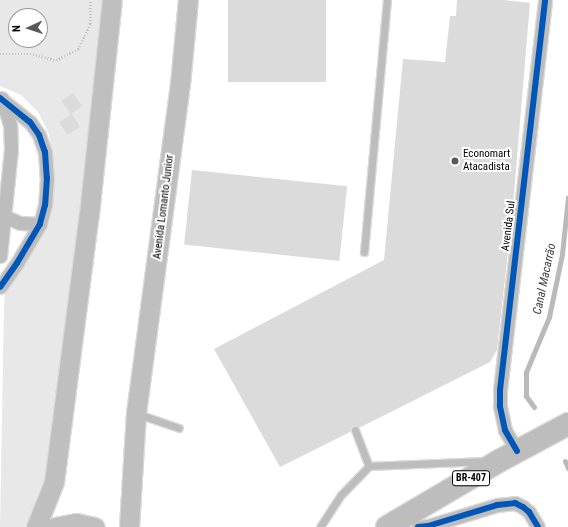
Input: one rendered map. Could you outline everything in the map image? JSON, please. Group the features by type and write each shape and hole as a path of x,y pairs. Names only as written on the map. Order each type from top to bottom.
{"highway":[{"name":"BR-407","path":"403,525 508,456 565,426"}],"main road":[{"path":"36,527 54,482 89,214 112,0"},
{"name":"Avenida Lomanto Junior","path":"129,527 136,413 180,84 188,0"},
{"path":"55,527 76,523 95,527"}],"street":[{"name":"Avenida Sul","path":"508,456 500,406 500,390 545,0"},
{"path":"0,287 17,263 40,224 45,205 47,178 45,152 39,135 30,122 13,115 1,98"},
{"path":"0,256 13,115"},
{"path":"4,216 20,223 40,224"},
{"path":"403,525 428,526 497,505 515,503 523,506 529,512 538,527"}],"lane":[{"path":"364,252 388,0"},
{"path":"136,413 180,428"},
{"path":"355,430 369,466"},
{"path":"320,527 341,495 369,466 508,456"}],"path":[{"path":"0,54 33,54 56,60 78,49 90,24 90,0"}],"shaded area":[{"path":"0,0 116,0 38,527 0,527 5,290 37,239 53,171 49,134 38,112 21,95 0,86"}],"building":[{"path":"228,0 326,0 326,82 228,82"},
{"name":"Economart Atacadista","path":"457,0 503,0 530,3 512,217 497,350 490,362 359,428 353,426 350,432 280,467 214,349 384,260 403,59 445,62 450,16 456,16"},
{"path":"73,93 82,106 71,114 62,101"},
{"path":"72,114 80,127 67,135 59,122"},
{"path":"192,170 347,186 339,261 184,245"}],"waterway":[{"name":"Canal Macarrão","path":"534,407 526,396 526,372 549,317 562,254 568,197"},
{"name":"Canal Macarrão","path":"565,461 568,468"}],"cycle path":[{"path":"517,451 505,430 500,406 500,390 545,0"},
{"path":"0,98 30,122 39,135 45,152 47,178 45,205 40,224 17,263 0,287"},
{"path":"418,527 428,526 497,505 515,503 529,512 538,527"}],"place":[{"name":"Economart Atacadista","path":"455,161"}]}
